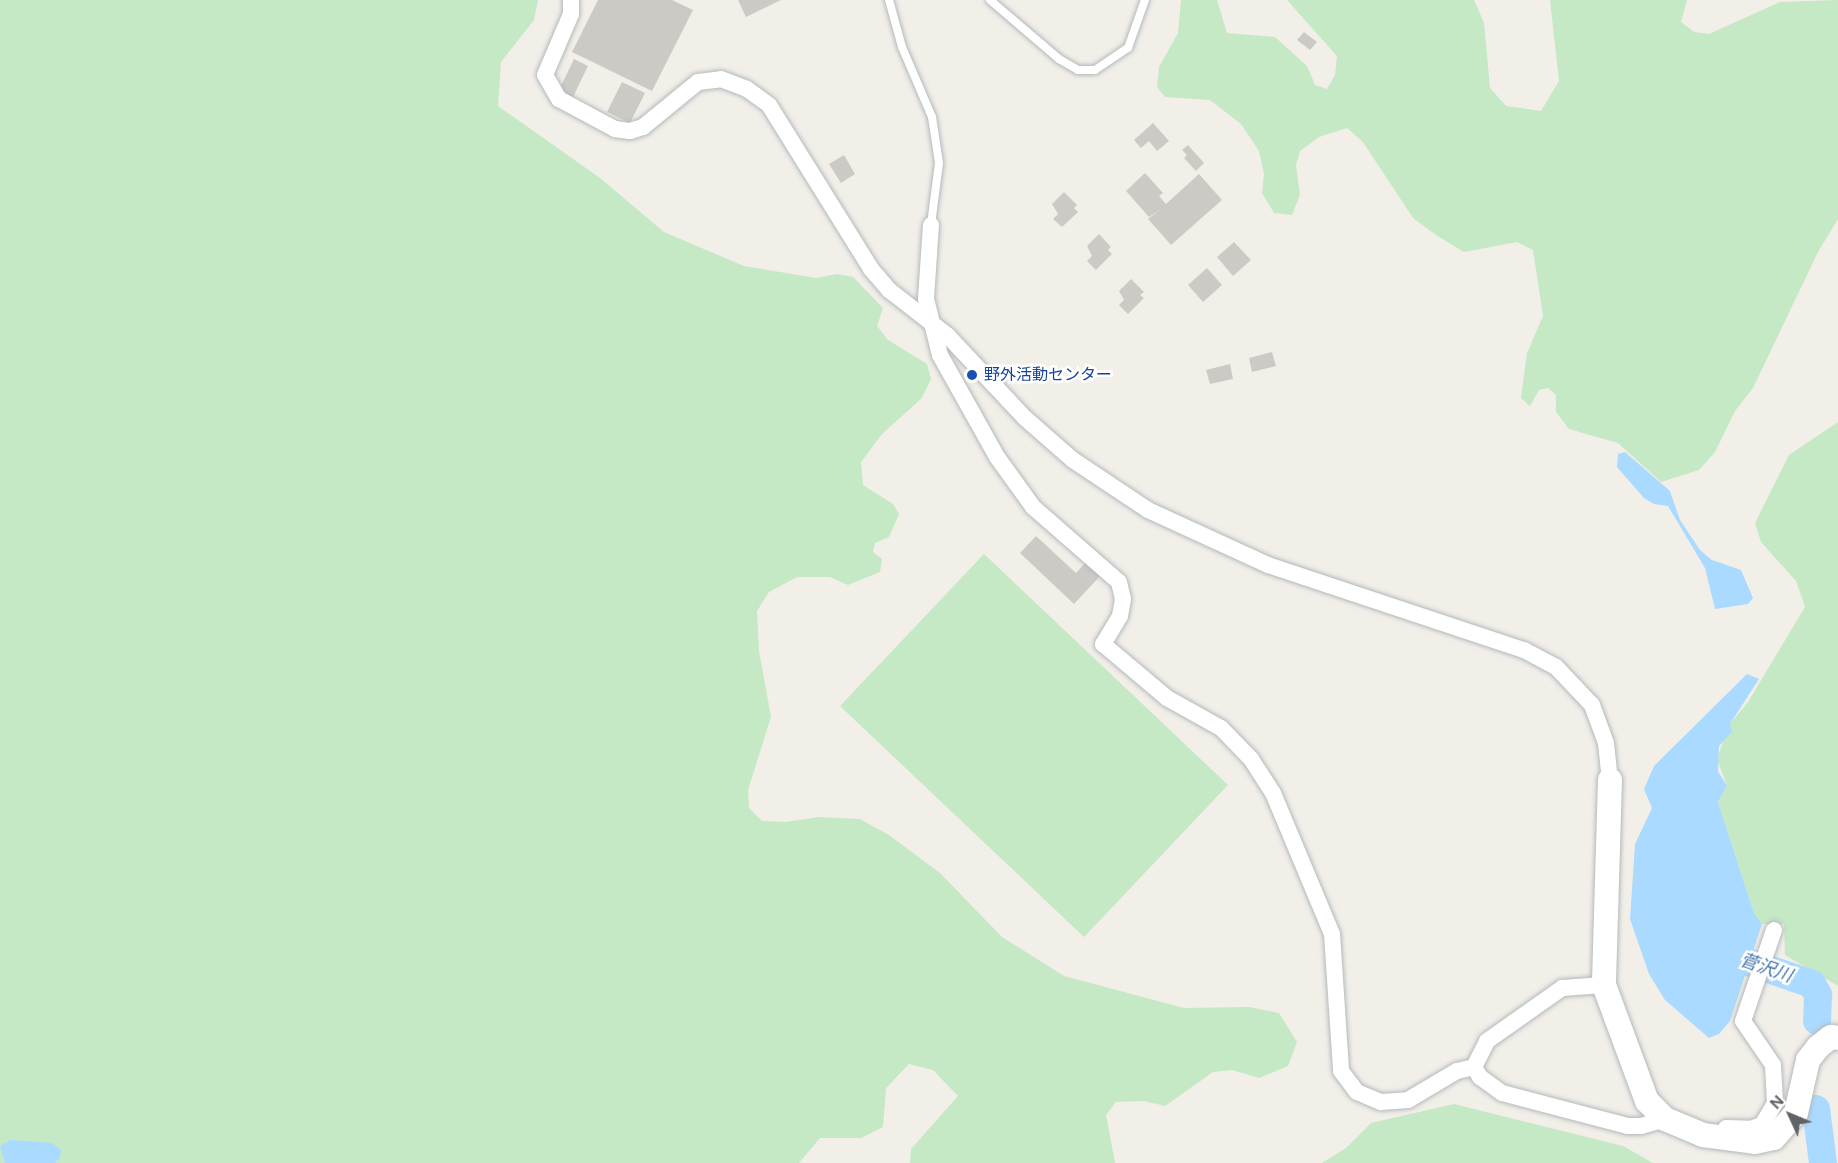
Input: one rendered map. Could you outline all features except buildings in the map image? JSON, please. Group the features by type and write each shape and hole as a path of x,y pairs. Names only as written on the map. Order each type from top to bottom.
{"street":[{"path":"571,0 571,14 545,75 559,99 615,129 630,131 643,127 698,82 721,80 747,89 769,105 871,269 889,290 947,335 1025,418 1073,460 1148,510 1268,564 1524,650 1556,667 1592,705 1606,743 1610,780 1605,985 1647,1101 1665,1119 1703,1135 1755,1142 1774,1138 1796,1113 1808,1060 1818,1047 1831,1037 1838,1038"},
{"path":"931,225 926,299 940,355 997,457 1033,507 1119,582 1124,599 1120,616 1103,644 1167,698 1221,728 1251,759 1273,793 1332,934 1341,1071 1357,1092 1381,1102 1408,1100 1457,1071 1474,1068"},
{"path":"1703,1135 1718,1127 1750,1129 1762,1125 1774,1103 1773,1065 1743,1021 1774,930"},
{"path":"1474,1068 1487,1041 1562,988 1605,985"},
{"path":"1474,1068 1480,1077 1502,1093 1628,1126 1641,1126 1665,1119"}],"lane":[{"path":"889,0 902,47 932,117 939,163 931,225"},
{"path":"990,0 1059,59 1078,70 1095,70 1128,48 1145,0"}],"green space":[{"path":"0,0 538,0 534,20 501,62 498,106 600,178 664,232 744,266 816,278 837,274 853,277 883,308 877,326 888,340 927,364 931,379 922,398 882,434 861,462 863,485 893,504 899,514 889,537 875,543 873,552 882,559 880,572 848,585 830,577 797,577 769,592 757,611 759,651 771,717 748,790 749,808 762,821 786,822 819,817 860,819 889,835 940,873 1002,937 1064,976 1184,1008 1249,1007 1279,1013 1297,1042 1288,1066 1259,1078 1232,1070 1213,1072 1165,1106 1144,1101 1116,1102 1106,1115 1115,1163 910,1163 911,1149 958,1096 933,1070 909,1064 886,1088 883,1127 861,1138 820,1138 799,1163 0,1163"},
{"path":"1181,0 1217,0 1227,33 1275,37 1307,66 1315,85 1327,89 1335,75 1337,56 1287,0 1474,0 1484,23 1490,88 1506,106 1541,111 1559,81 1550,0 1687,0 1681,22 1694,32 1709,34 1780,2 1838,0 1838,219 1818,252 1753,388 1735,411 1715,452 1699,470 1661,482 1618,443 1569,429 1556,412 1556,395 1548,388 1539,390 1530,406 1521,398 1527,353 1543,316 1533,250 1517,242 1464,252 1436,235 1413,218 1363,142 1347,128 1319,137 1300,151 1296,165 1300,195 1292,215 1274,213 1262,193 1264,174 1259,151 1241,124 1210,100 1165,97 1157,87 1159,67 1178,33"},
{"path":"1838,422 1838,986 1785,955 1784,924 1762,924 1754,913 1718,802 1727,786 1717,759 1729,725 1748,702 1805,607 1796,581 1761,542 1755,523 1789,455"},
{"path":"984,554 1228,785 1084,937 840,706"},
{"path":"1454,1104 1623,1146 1653,1163 1322,1163 1346,1148 1371,1123"}],"water":[{"path":"1625,452 1670,491 1680,520 1700,550 1712,560 1741,570 1753,598 1748,604 1715,609 1705,568 1668,506 1654,504 1644,498 1617,467 1618,454"},
{"path":"1747,674 1759,679 1730,724 1732,732 1719,746 1718,771 1727,786 1718,802 1754,913 1762,924 1730,1021 1719,1034 1709,1038 1665,1000 1649,974 1630,919 1635,844 1652,808 1644,789 1654,766"},
{"path":"11,1140 52,1143 61,1150 60,1158 55,1163 5,1163 0,1146"}],"waterway":[{"name":"菅沢川","path":"1716,944 1724,954 1812,984 1818,995 1817,1021"},
{"name":"菅沢川","path":"1816,1109 1823,1163"}],"place":[{"name":"野外活動センター","path":"972,375"}]}
